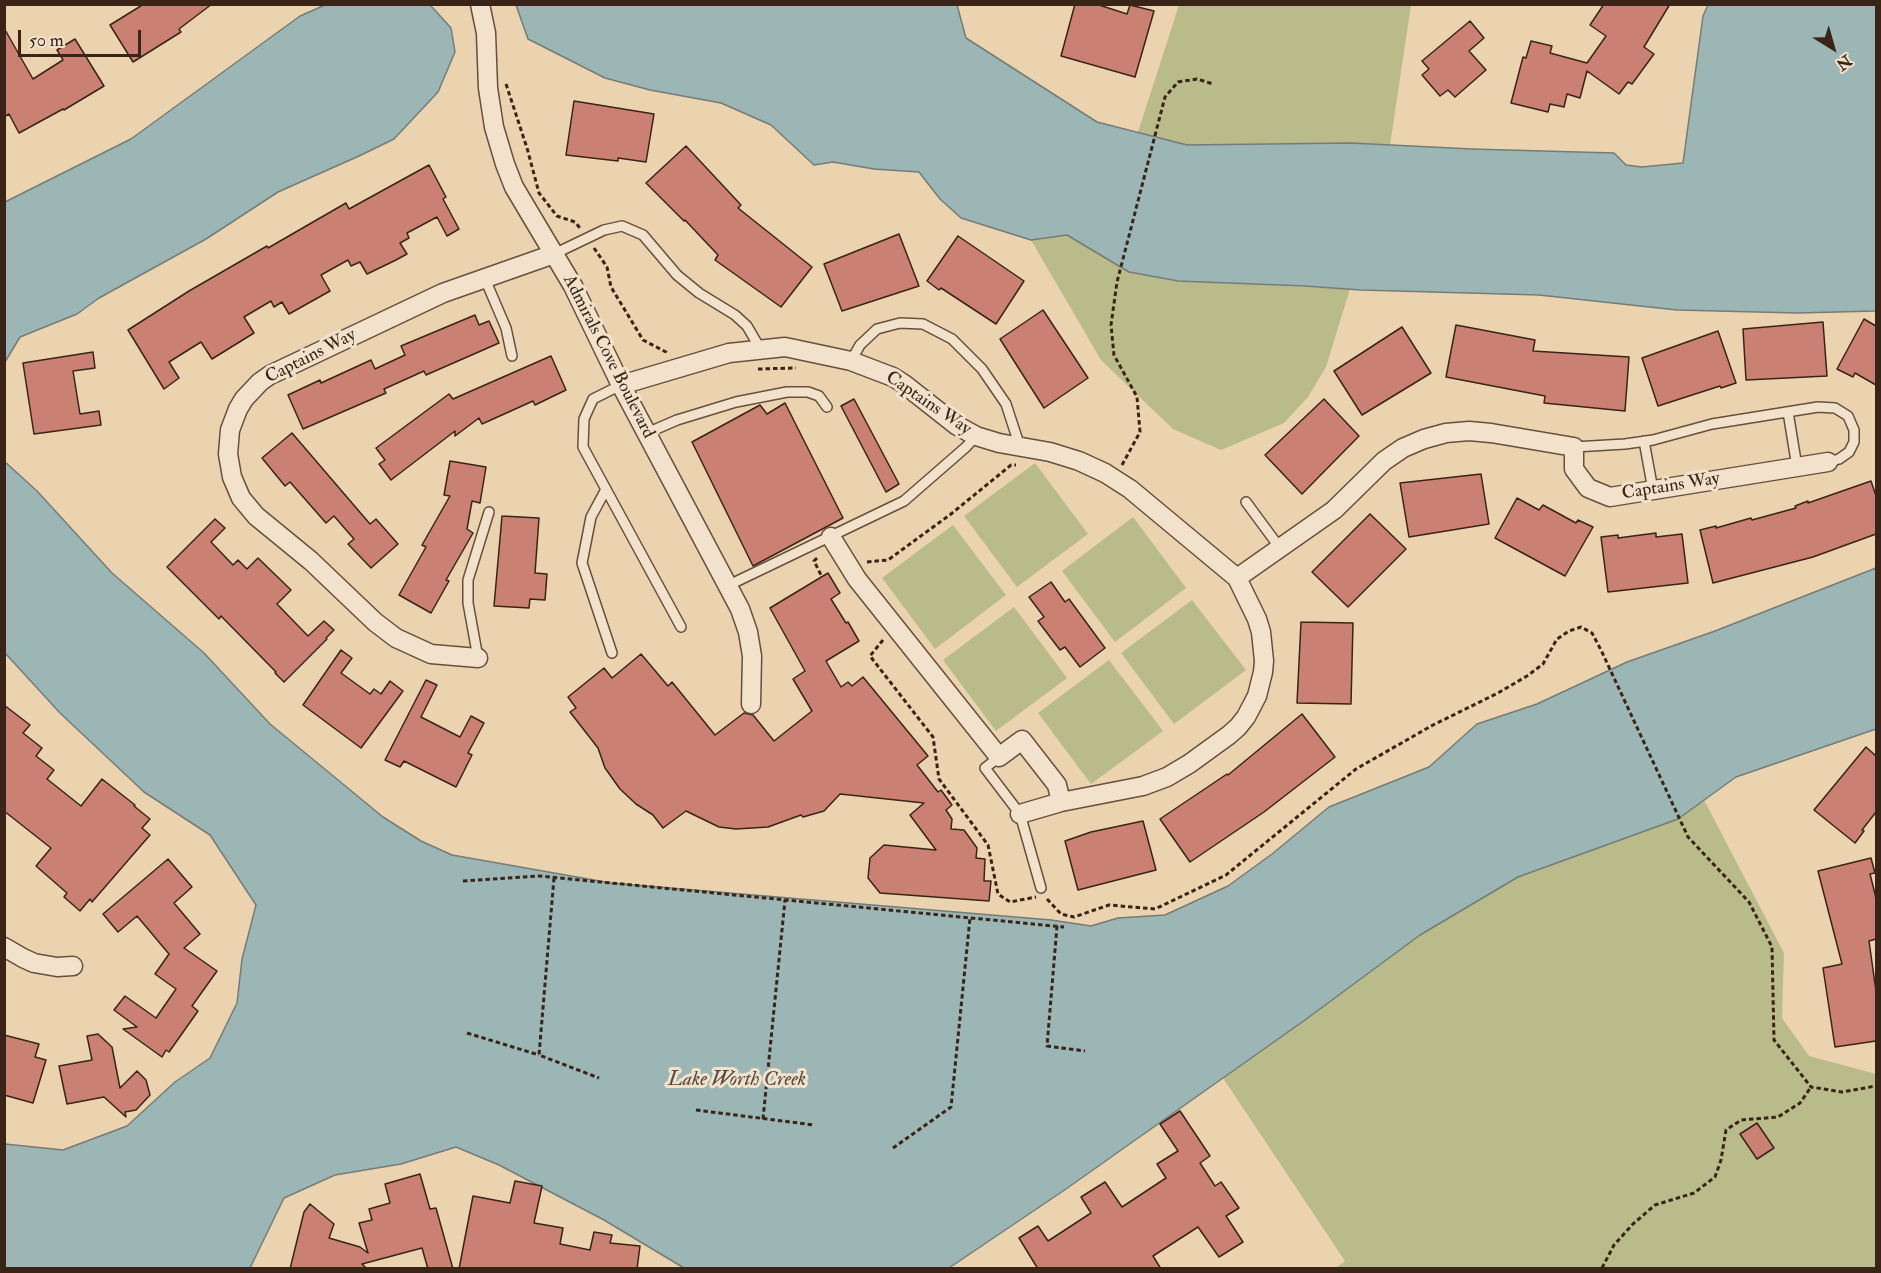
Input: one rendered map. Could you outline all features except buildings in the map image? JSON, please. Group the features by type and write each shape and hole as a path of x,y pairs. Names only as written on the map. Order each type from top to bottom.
{"street":[{"name":"Admirals Cove Boulevard","path":"480,4 486,33 488,88 497,136 514,187 573,286 621,385 740,609 748,632 753,668 751,704"},
{"name":"Captains Way","path":"478,658 431,654 396,638 375,622 248,507 232,477 228,454 230,430 238,409 252,390 270,375 443,293 554,254"},
{"name":"Captains Way","path":"621,385 729,353 785,347 851,361 892,377 956,425 976,436 999,443 1020,456 1050,452 1097,469 1130,489 1237,578 1257,619 1263,646 1261,684 1246,717 1229,735 1167,777 1143,786 1061,802 1020,814"},
{"path":"1237,578 1334,510 1384,461 1403,448 1424,439 1446,433 1468,431 1575,447"},
{"name":"Captains Way","path":"1575,447 1574,469 1588,488 1610,497 1828,462"},
{"path":"831,537 857,579 999,757 1022,741 1057,785 1061,802"},
{"path":"4,947 34,963 57,967 73,966"}],"lane":[{"path":"554,254 604,230 622,226 643,235 677,275 699,293 735,315 747,326 761,350"},
{"path":"485,279 506,328 512,356"},
{"path":"851,361 860,345 877,329 900,323 924,324 952,339 982,369 1006,404 1020,456"},
{"path":"621,385 593,399 584,419 583,447 681,627"},
{"path":"647,433 677,420 736,402 787,392 808,392 819,396 827,407"},
{"path":"1575,447 1625,444 1712,424 1818,407 1835,408 1848,416 1854,430 1854,442 1849,452 1839,459 1828,462"},
{"path":"1788,412 1797,467"},
{"path":"728,586 904,501 976,436"},
{"path":"1644,441 1653,490"},
{"path":"606,489 591,518 582,562 612,653"},
{"path":"1246,502 1280,548"},
{"path":"478,658 468,603 468,580 489,512"},
{"path":"999,757 985,768 1020,814 1041,888"}],"path":[{"path":"1097,469 1123,465 1140,432 1137,397 1114,355 1111,325 1117,282 1165,98 1178,81 1197,79 1213,84"},
{"path":"850,568 860,563 888,560 951,514 1020,456"},
{"path":"822,554 814,561 822,577"},
{"path":"897,629 884,639 870,656 933,737 939,779 988,845 998,894 1010,902 1028,900 1041,895 1061,914 1074,917 1109,904 1155,909 1226,875 1356,769 1433,725 1527,676 1543,664 1557,639 1581,627 1592,633 1688,837 1749,902 1772,947 1774,1040 1811,1087 1842,1092 1876,1086"},
{"path":"463,881 539,876 1064,927"},
{"path":"539,1055 554,878"},
{"path":"764,1119 785,900"},
{"path":"893,1148 951,1107 970,918"},
{"path":"1058,926 1047,1046 1085,1051"},
{"path":"467,1033 539,1055 599,1078"},
{"path":"1602,1269 1614,1245 1655,1205 1694,1193 1715,1177 1721,1160 1726,1130 1741,1120 1778,1117 1800,1103 1811,1087"},
{"path":"696,1110 814,1125"}],"green space":[{"path":"1179,5 1411,5 1390,145 1351,143 1187,145 1138,132"},
{"path":"1067,235 1129,272 1178,281 1350,289 1326,367 1308,397 1284,423 1221,450 1173,429 1101,360 1031,240"},
{"path":"1035,463 1088,534 1017,587 964,516"},
{"path":"1133,517 1186,588 1115,642 1062,571"},
{"path":"953,525 1006,595 935,649 882,578"},
{"path":"1192,600 1246,670 1174,724 1121,653"},
{"path":"1014,607 1067,678 996,731 943,660"},
{"path":"1109,660 1163,731 1091,784 1038,713"},
{"path":"1704,800 1784,953 1782,1018 1809,1056 1876,1074 1876,1268 1336,1268 1345,1261 1223,1078 1420,935 1518,877 1678,819"}],"water":[{"path":"428,4 451,28 455,52 438,92 394,139 278,192 206,239 99,298 77,314 20,337 5,362 5,202 131,139 300,16 325,5"},
{"path":"516,5 957,5 966,38 1097,122 1187,145 1351,143 1614,153 1626,165 1642,167 1683,163 1703,16 1708,5 1876,5 1876,311 1797,313 1677,310 1539,295 1361,290 1178,281 1129,272 1067,235 1031,240 961,218 940,199 919,172 874,169 833,162 814,165 771,125 721,103 650,90 605,78 528,39"},
{"name":"Lake Worth Creek","path":"4,461 37,491 112,573 204,653 270,724 383,817 421,841 452,855 611,883 1051,920 1091,926 1118,918 1165,915 1228,886 1272,854 1329,807 1429,767 1477,724 1537,704 1627,662 1715,631 1876,568 1876,729 1736,777 1678,819 1518,877 1420,935 1305,1020 1066,1189 949,1268 684,1268 604,1220 499,1165 456,1147 401,1164 335,1175 284,1198 250,1268 5,1268 5,1144 63,1150 127,1126 175,1082 210,1058 237,1003 242,959 256,905 210,835 144,792 60,713 5,653"}]}
